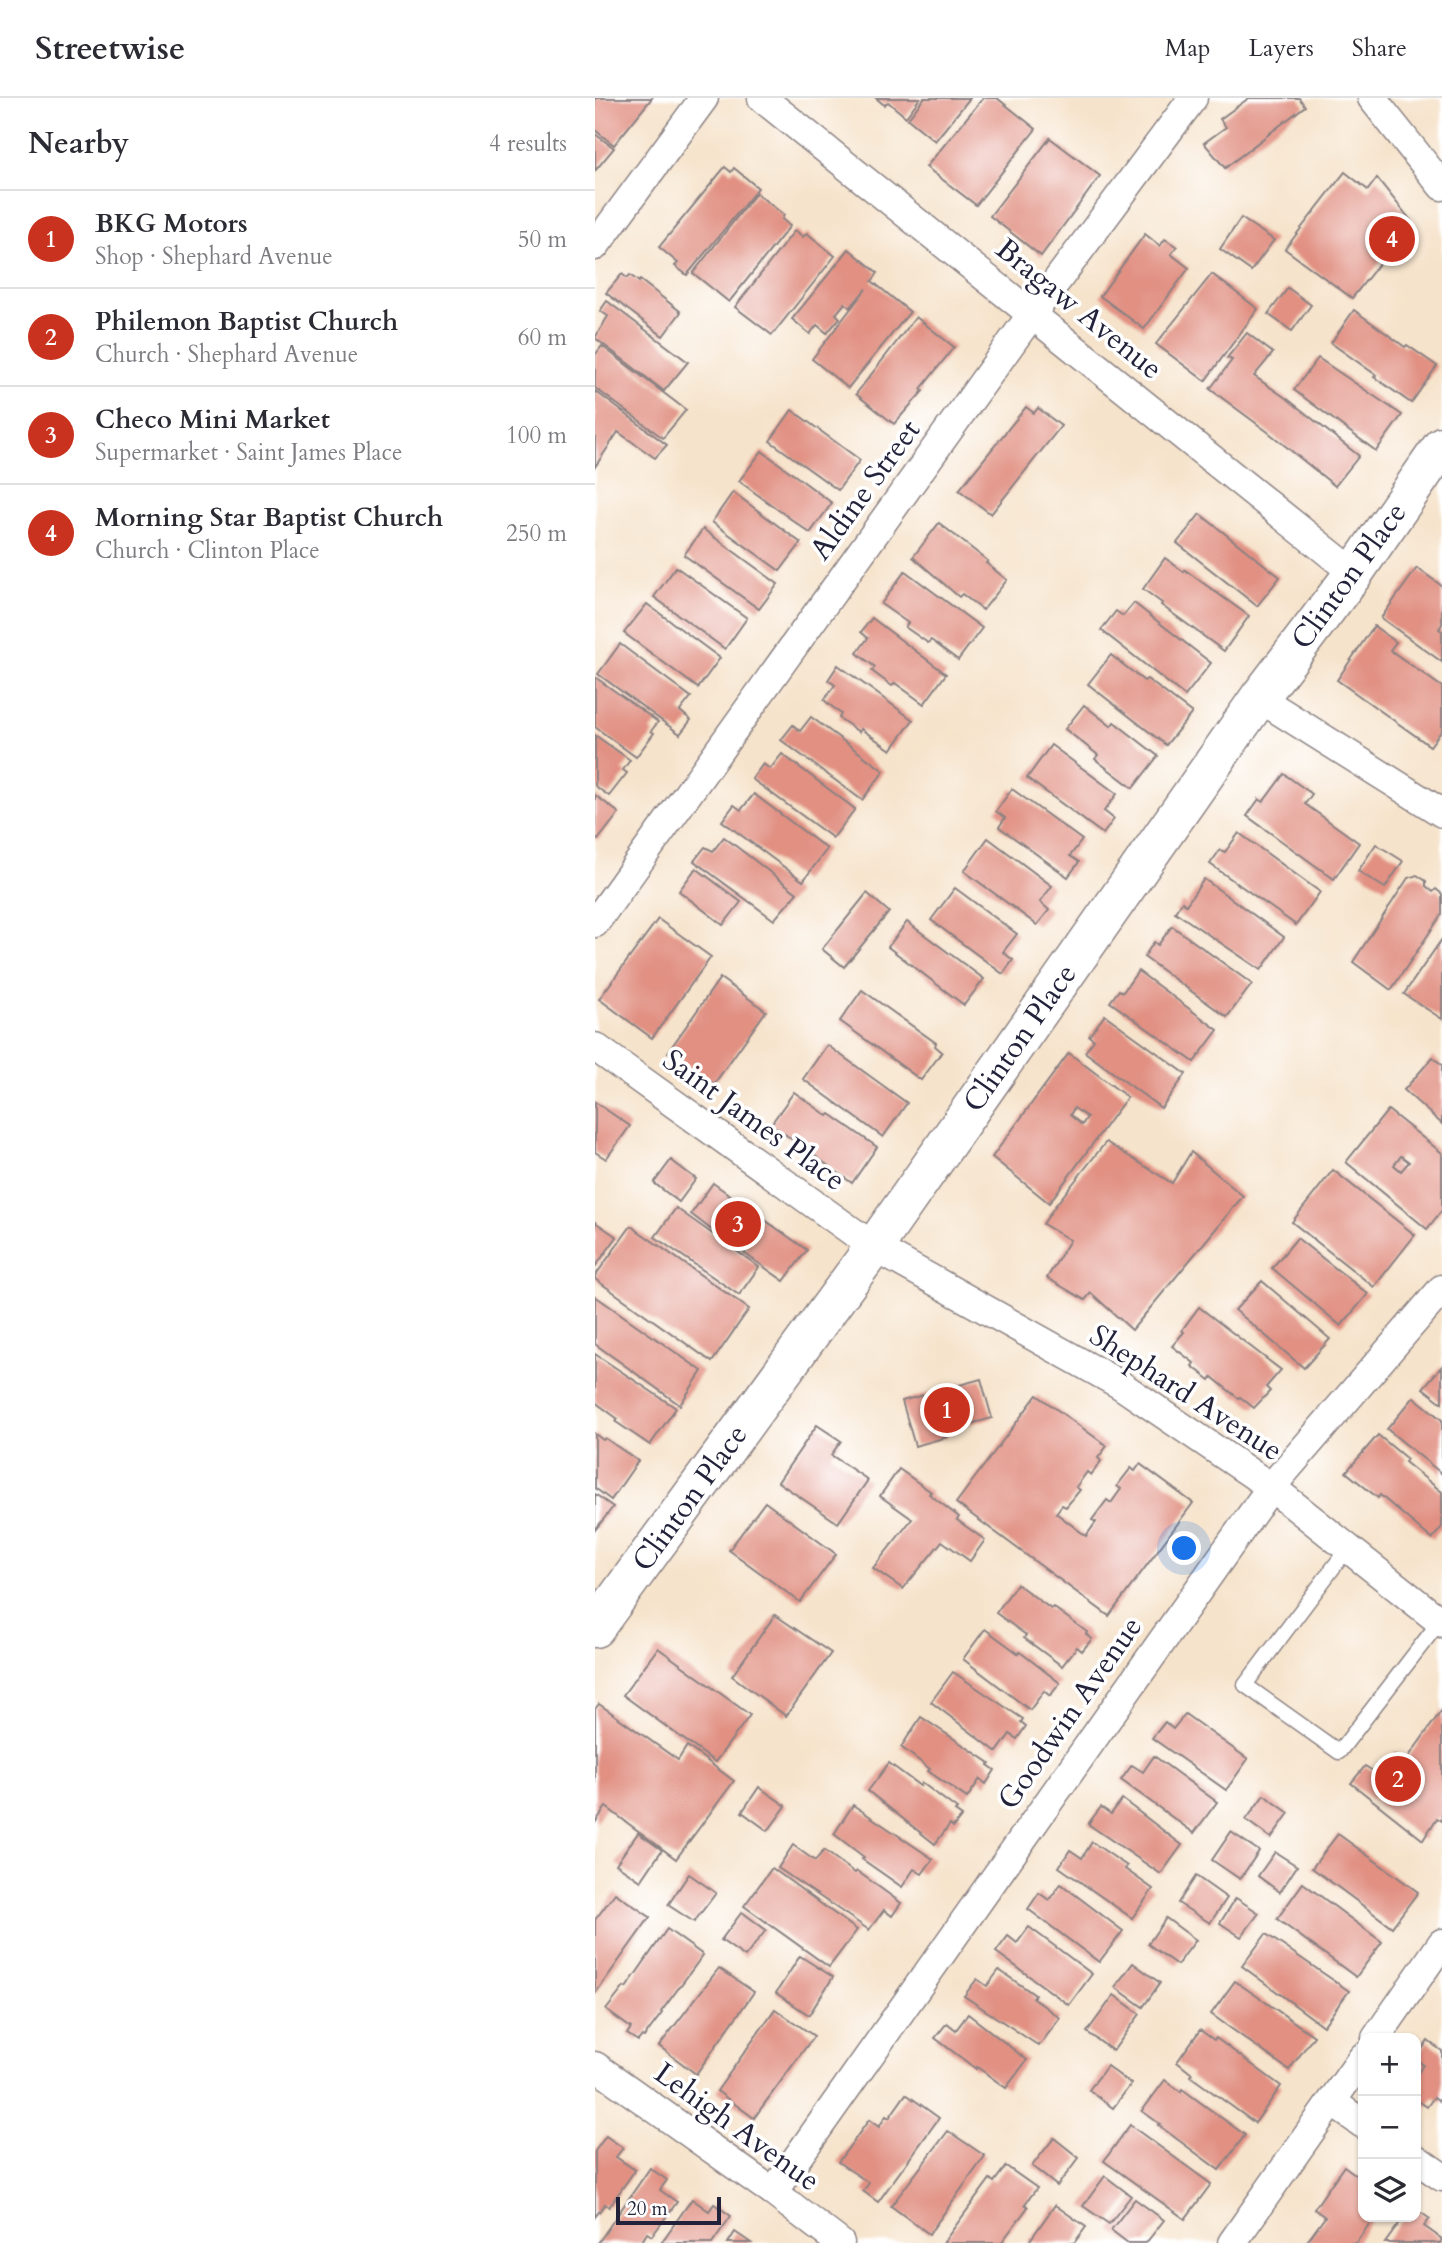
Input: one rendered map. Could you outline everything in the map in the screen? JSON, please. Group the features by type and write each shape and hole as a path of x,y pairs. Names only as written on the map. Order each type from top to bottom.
{"street":[{"path":"595,246 703,98"},
{"name":"Bragaw Avenue","path":"762,98 1354,573"},
{"name":"Aldine Street","path":"595,923 1032,314 1193,98"},
{"path":"1372,98 1442,187"},
{"name":"Clinton Place","path":"595,1628 874,1247 1259,698 1354,573 1442,446"},
{"path":"1259,698 1442,813"},
{"name":"Saint James Place","path":"595,1047 874,1247"},
{"name":"Shephard Avenue","path":"874,1247 1119,1384 1271,1488 1441,1622"},
{"name":"Goodwin Avenue","path":"773,2192 1271,1488 1442,1289"},
{"path":"1379,2033 1442,1943"},
{"path":"1232,2243 1358,2064"},
{"name":"Lehigh Avenue","path":"595,2066 773,2192 840,2243"},
{"path":"1332,2102 1358,2120"},
{"path":"1421,2162 1442,2177"}],"lane":[{"path":"1348,1548 1245,1685 1339,1752 1441,1622"}],"building":[{"path":"595,98 652,98 614,145 595,130"},
{"path":"876,98 920,98 906,117 888,102 884,105"},
{"path":"924,98 970,98 935,141 908,119"},
{"path":"983,98 997,98 1036,129 976,205 926,167"},
{"path":"1249,98 1299,98 1305,106 1225,168 1204,143 1226,127 1220,119"},
{"path":"595,134 614,148 595,171"},
{"path":"1050,138 1100,176 1041,256 990,216"},
{"path":"725,167 731,172 734,168 758,188 687,275 675,266 678,263 659,247"},
{"path":"1345,172 1368,190 1377,178 1412,222 1352,298 1285,249"},
{"path":"756,193 784,215 782,219 790,226 729,302 693,273"},
{"path":"1241,218 1274,240 1251,271 1220,249"},
{"path":"795,230 803,237 807,233 835,256 772,335 735,307"},
{"path":"1145,234 1160,246 1165,239 1177,247 1171,254 1189,268 1144,329 1100,296"},
{"path":"849,249 878,273 872,281 910,312 848,388 812,359 866,289 850,308 845,303 836,314 840,318 827,333 817,325 810,334 792,319"},
{"path":"622,274 627,278 630,275 639,282 640,280 681,312 663,336 606,293"},
{"path":"1212,274 1258,309 1205,381 1156,344"},
{"path":"1288,288 1311,305 1292,331 1268,314"},
{"path":"607,301 688,362 664,391 595,338 608,316 600,311"},
{"path":"1354,310 1405,347 1407,345 1437,366 1411,403 1331,343"},
{"path":"916,317 954,347 921,389 923,391 894,424 856,394"},
{"path":"1247,333 1273,353 1254,376 1359,456 1335,486 1210,389 1232,360 1227,358"},
{"path":"602,346 686,410 663,438 595,388 595,355"},
{"path":"1318,358 1402,415 1376,451 1294,390"},
{"path":"595,391 667,445 655,458 618,432 595,467"},
{"path":"1026,407 1034,413 1038,408 1061,426 991,514 959,490"},
{"path":"792,410 860,460 838,490 770,441"},
{"path":"762,451 832,503 810,533 739,481"},
{"path":"733,492 801,543 780,571 712,522"},
{"path":"1200,514 1280,577 1257,606 1177,543"},
{"path":"939,523 988,561 986,563 1007,580 983,610 962,594 959,597 913,557"},
{"path":"703,529 778,584 759,609 684,555"},
{"path":"1165,558 1249,616 1224,651 1143,589"},
{"path":"676,567 747,618 725,649 654,597"},
{"path":"1417,568 1442,586 1442,624 1439,629 1442,631 1442,662 1381,618"},
{"path":"905,571 982,628 958,660 931,640 928,643 905,627 908,623 881,604"},
{"path":"1134,603 1211,663 1185,696 1101,630 1116,611 1123,616"},
{"path":"647,604 720,658 698,688 624,633"},
{"path":"872,618 946,674 924,704 895,683 892,686 872,671 875,667 857,653 868,638 861,632"},
{"path":"1374,626 1396,642 1390,650 1442,687 1442,730 1430,746 1337,680"},
{"path":"620,644 691,697 680,711 691,720 680,734 598,674"},
{"path":"1111,655 1192,713 1166,745 1088,684"},
{"path":"838,665 913,720 891,750 861,729 859,732 839,718 841,714 824,700 835,685 828,680"},
{"path":"595,677 658,722 651,731 654,733 636,757 595,727"},
{"path":"1084,705 1111,726 1114,722 1158,756 1133,788 1095,759 1098,755 1065,729"},
{"path":"811,717 884,771 862,800 781,740 793,725 800,731"},
{"path":"595,735 630,760 623,770 627,773 609,796 595,786"},
{"path":"1051,745 1117,794 1104,811 1114,819 1103,834 1027,778"},
{"path":"782,754 855,809 833,838 752,779 763,764 770,769"},
{"path":"1284,774 1312,794 1305,804 1359,843 1334,879 1247,816 1259,799 1263,802"},
{"path":"1012,789 1082,840 1070,856 1079,862 1068,877 999,827 1005,818 996,811"},
{"path":"754,794 827,849 803,881 722,821 734,805 741,810"},
{"path":"595,795 619,813 598,840 595,838"},
{"path":"1239,833 1320,892 1296,925 1210,864 1220,850 1225,852"},
{"path":"724,837 797,893 774,920 694,861 705,847 713,851"},
{"path":"988,838 1052,886 1040,902 1049,910 1037,925 964,871"},
{"path":"1376,844 1403,861 1385,888 1358,871"},
{"path":"696,868 741,902 723,925 679,891"},
{"path":"1417,875 1426,881 1426,886 1433,892 1436,889 1442,894 1442,914 1391,990 1353,962 1408,878"},
{"path":"1204,879 1284,937 1261,970 1175,912 1182,902 1186,905"},
{"path":"955,888 1017,934 1003,952 1013,960 1003,974 931,920"},
{"path":"867,893 889,912 844,967 822,949"},
{"path":"658,919 711,957 652,1038 599,999"},
{"path":"907,922 984,979 964,1005 888,947"},
{"path":"1172,926 1252,984 1227,1017 1144,957 1154,942 1158,945"},
{"path":"1442,939 1442,1019 1404,994"},
{"path":"1138,971 1218,1030 1194,1062 1110,1002 1119,990 1123,992"},
{"path":"720,978 766,1011 714,1084 668,1052"},
{"path":"862,990 936,1043 935,1046 942,1052 921,1080 840,1021"},
{"path":"1105,1015 1186,1074 1161,1108 1085,1052 1094,1040 1089,1036"},
{"path":"827,1045 907,1103 883,1137 803,1079"},
{"path":"1069,1053 1127,1097 1049,1203 992,1157","holes":["1074,1108 1087,1117 1082,1125 1070,1115"]},
{"path":"1433,1057 1442,1065 1442,1124 1404,1090"},
{"path":"794,1092 877,1147 852,1183 771,1124"},
{"path":"595,1102 630,1126 606,1159 595,1152"},
{"path":"1388,1110 1442,1153 1442,1210 1427,1229 1346,1162","holes":["1401,1156 1409,1162 1401,1171 1394,1165"]},
{"path":"1106,1142 1172,1183 1191,1152 1243,1196 1132,1330 1091,1293 1085,1300 1047,1278 1070,1240 1043,1224"},
{"path":"671,1160 696,1179 679,1202 654,1183"},
{"path":"1333,1170 1415,1235 1374,1287 1292,1222"},
{"path":"713,1183 807,1250 784,1281 744,1253 747,1247 731,1234 726,1241 691,1214"},
{"path":"676,1208 759,1267 739,1295 655,1237"},
{"path":"595,1222 617,1237 595,1267"},
{"path":"631,1226 749,1309 712,1362 595,1279"},
{"path":"1297,1238 1368,1294 1341,1326 1272,1268"},
{"path":"1262,1281 1330,1339 1304,1368 1235,1310"},
{"path":"595,1296 702,1371 680,1405 595,1344"},
{"path":"1199,1307 1281,1370 1266,1387 1270,1391 1254,1408 1212,1377 1210,1380 1172,1346"},
{"path":"595,1354 676,1408 650,1445 616,1422 618,1419 595,1402"},
{"path":"1442,1366 1442,1403 1423,1388"},
{"path":"981,1379 992,1418 945,1431 947,1437 915,1446 902,1401"},
{"path":"1037,1395 1107,1446 1091,1475 1087,1472 1076,1487 1080,1490 1066,1507 1062,1505 1056,1513 1086,1536 1096,1522 1092,1520 1107,1500 1111,1503 1121,1489 1117,1486 1131,1468 1135,1471 1140,1464 1193,1503 1109,1616 956,1503"},
{"path":"1414,1397 1442,1420 1442,1474 1387,1429"},
{"path":"817,1425 841,1441 831,1455 868,1480 838,1523 778,1482"},
{"path":"595,1434 638,1461 611,1500 595,1488"},
{"path":"1378,1435 1407,1459 1405,1462 1442,1492 1442,1527 1432,1539 1380,1495 1378,1498 1346,1472"},
{"path":"899,1469 931,1492 929,1494 959,1517 957,1520 985,1540 970,1561 942,1541 903,1589 873,1568 912,1519 880,1496"},
{"path":"595,1494 613,1507 595,1530"},
{"path":"765,1502 836,1554 800,1602 729,1550"},
{"path":"1017,1584 1051,1609 1053,1607 1087,1632 1092,1639 1082,1651 1077,1647 1062,1666 996,1613"},
{"path":"775,1615 831,1653 786,1716 732,1676"},
{"path":"985,1629 1060,1683 1050,1696 1044,1691 1030,1710 963,1659"},
{"path":"658,1648 750,1715 715,1762 623,1695"},
{"path":"953,1672 1023,1719 1021,1722 1026,1726 1017,1739 1010,1734 997,1752 931,1702"},
{"path":"599,1704 678,1760 687,1746 734,1781 676,1859 606,1807 595,1823 595,1709"},
{"path":"1442,1710 1442,1821 1437,1818 1423,1840 1351,1783 1365,1766 1378,1774 1394,1755 1405,1762"},
{"path":"1185,1714 1248,1759 1226,1790 1152,1738 1165,1722 1173,1729"},
{"path":"921,1717 990,1763 988,1765 995,1770 986,1784 980,1779 967,1798 928,1771 930,1769 901,1747"},
{"path":"1154,1756 1217,1802 1194,1833 1121,1780 1132,1765 1143,1772"},
{"path":"889,1763 920,1786 922,1783 957,1809 955,1811 962,1816 953,1827 950,1824 935,1844 868,1791"},
{"path":"759,1787 786,1806 768,1831 742,1812"},
{"path":"1264,1795 1289,1813 1271,1838 1246,1820"},
{"path":"1122,1799 1182,1845 1161,1874 1088,1824 1101,1807 1111,1814"},
{"path":"853,1805 933,1859 922,1874 914,1869 902,1887 862,1859 864,1857 834,1834"},
{"path":"1231,1832 1259,1851 1240,1879 1212,1860"},
{"path":"638,1833 662,1850 641,1881 616,1864"},
{"path":"1338,1834 1418,1892 1392,1927 1312,1868"},
{"path":"1092,1842 1127,1866 1125,1869 1153,1889 1132,1918 1059,1867 1070,1850 1082,1858"},
{"path":"793,1845 815,1861 824,1850 901,1903 892,1916 884,1910 869,1930 778,1868"},
{"path":"1275,1852 1297,1866 1280,1892 1258,1876"},
{"path":"772,1868 857,1930 829,1967 744,1906"},
{"path":"689,1874 716,1893 694,1922 668,1905"},
{"path":"1196,1876 1227,1898 1210,1923 1178,1903"},
{"path":"1303,1883 1382,1942 1356,1977 1277,1919"},
{"path":"1061,1884 1123,1931 1099,1962 1028,1909 1039,1893 1049,1900"},
{"path":"615,1893 650,1917 595,1994 595,1920"},
{"path":"1236,1898 1259,1913 1241,1937 1220,1923"},
{"path":"742,1912 766,1930 745,1957 721,1940"},
{"path":"1166,1918 1196,1940 1177,1965 1148,1944"},
{"path":"1029,1927 1092,1974 1069,2005 996,1952 1008,1936 1017,1943"},
{"path":"667,1929 703,1955 644,2037 638,2041 627,2034 631,2028 606,2010 624,1987 626,1988"},
{"path":"1266,1934 1349,1991 1323,2026 1242,1966"},
{"path":"800,1956 833,1977 809,2015 776,1993"},
{"path":"1133,1963 1160,1983 1143,2007 1115,1987"},
{"path":"719,1968 754,1992 696,2074 659,2046"},
{"path":"999,1970 1035,1995 1033,1998 1060,2018 1039,2046 964,1996 977,1979 987,1986"},
{"path":"1235,1981 1314,2036 1289,2070 1211,2014"},
{"path":"1114,1995 1140,2014 1113,2051 1087,2032"},
{"path":"775,2009 814,2036 754,2118 717,2091"},
{"path":"968,2014 1027,2060 1006,2088 935,2038 947,2023 956,2030"},
{"path":"1200,2030 1214,2040 1216,2038 1281,2086 1255,2123 1190,2076 1192,2074 1177,2062"},
{"path":"1428,2041 1442,2051 1442,2103 1434,2097 1427,2107 1421,2103 1421,2051"},
{"path":"1107,2066 1131,2084 1113,2108 1089,2090"},
{"path":"1165,2080 1181,2092 1182,2089 1245,2135 1219,2170 1142,2111"},
{"path":"906,2094 939,2118 878,2202 863,2191 869,2183 838,2162 869,2120 879,2127"},
{"path":"1130,2125 1211,2184 1185,2219 1104,2161"},
{"path":"948,2131 985,2156 929,2234 891,2206"},
{"path":"606,2136 623,2148 616,2157 635,2170 609,2207 605,2204 595,2217 595,2151"},
{"path":"1054,2138 1079,2158 1057,2186 1032,2166"},
{"path":"1006,2166 1037,2188 1025,2204 1028,2207 1001,2243 943,2243 990,2179 994,2182"},
{"path":"1344,2166 1358,2176 1358,2222 1371,2222 1356,2243 1306,2243 1325,2217 1314,2209"},
{"path":"650,2168 667,2180 660,2190 677,2202 652,2236 647,2233 641,2243 598,2243"},
{"path":"1105,2176 1131,2196 1109,2224 1083,2206"},
{"path":"692,2199 709,2211 714,2204 731,2216 712,2243 661,2243"},
{"path":"1135,2199 1164,2220 1146,2243 1128,2243 1111,2230"},
{"path":"1055,2205 1086,2227 1074,2243 1028,2243"},
{"path":"1421,2213 1430,2219 1424,2226 1442,2239 1440,2243 1385,2243 1400,2222 1421,2222"},
{"path":"735,2232 751,2243 728,2243"}],"place":[{"name":"Morning Star Baptist Church","path":"1392,239"},
{"name":"Checo Mini Market","path":"738,1224"},
{"name":"BKG Motors","path":"947,1410"},
{"name":"Philemon Baptist Church","path":"1398,1779"}]}
